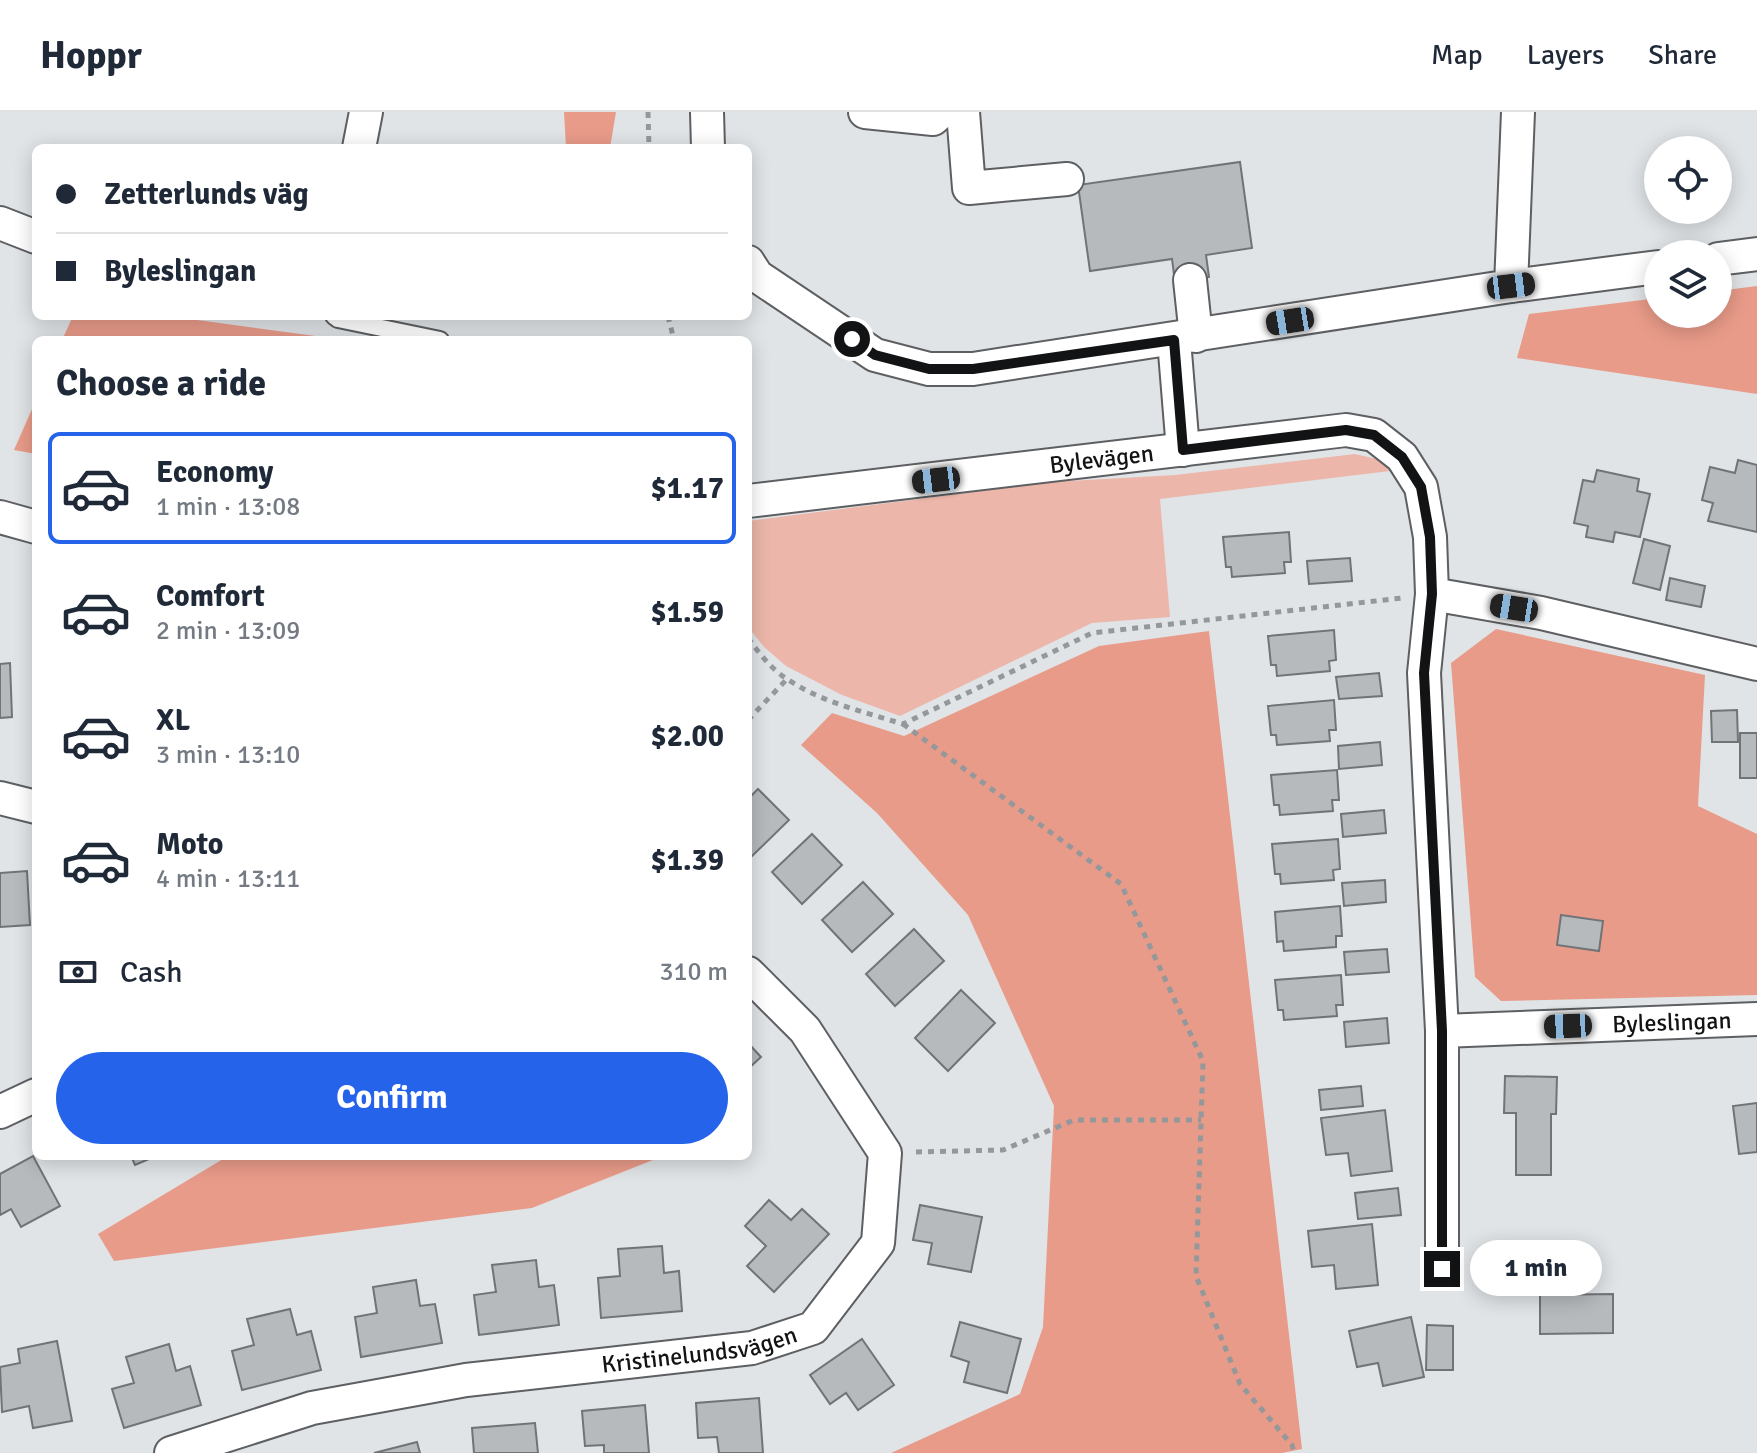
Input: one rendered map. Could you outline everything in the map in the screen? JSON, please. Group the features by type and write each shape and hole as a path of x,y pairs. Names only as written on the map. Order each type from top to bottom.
{"street":[{"path":"360,144 366,112"},
{"path":"707,112 708,144"},
{"path":"865,112 933,119 941,112"},
{"path":"963,112 969,188 1067,179"},
{"path":"1511,286 1518,112"},
{"path":"0,223 32,235"},
{"path":"1732,257 1757,254"},
{"path":"752,268 757,276 875,355 929,369 973,369 1511,286 1644,269"},
{"path":"1183,450 1185,338 1190,280"},
{"name":"Bylevägen","path":"752,501 1346,430 1374,435 1402,457 1421,487 1430,537 1432,594"},
{"path":"0,517 32,526"},
{"path":"1442,1269 1442,1031 1424,673 1432,594 1541,613 1757,664"},
{"path":"0,798 32,806"},
{"path":"752,977 805,1030 885,1153"},
{"name":"Byleslingan","path":"1442,1031 1757,1019"},
{"path":"0,1112 32,1097"},
{"name":"Kristinelundsvägen","path":"171,1453 312,1408 466,1380 752,1348 813,1328 878,1243 885,1153"}],"lane":[{"path":"343,320 421,336"}],"path":[{"path":"648,112 649,144"},
{"path":"903,724 1092,633 1432,594"},
{"path":"752,643 787,679 840,704 903,724 1121,884 1203,1061 1196,1276 1240,1384 1292,1445 1294,1453"},
{"path":"752,716 787,679"},
{"path":"885,1153 1003,1150 1074,1120 1201,1120"}],"shaded area":[{"path":"564,112 616,112 611,144 566,144"},
{"path":"1757,286 1757,394 1517,358 1529,314 1644,300 1644,328 1732,328 1732,289"},
{"path":"71,320 198,320 316,336 64,336"},
{"path":"32,409 32,453 14,450"},
{"path":"1355,454 1377,459 1390,471 1160,499 1170,617 1092,623 900,716 842,695 786,666 752,632 752,520 1051,482 1175,475"},
{"path":"1496,629 1705,675 1698,806 1757,834 1757,995 1501,1001 1475,977 1451,663"},
{"path":"1209,631 1302,1449 1282,1453 891,1453 1020,1394 1043,1327 1054,1106 968,915 877,813 801,745 832,713 904,736 1099,646"},
{"path":"221,1160 653,1160 532,1208 114,1261 98,1234"}],"building":[{"path":"1240,162 1252,248 1206,255 1209,277 1175,282 1172,259 1090,271 1078,185"},
{"path":"1738,460 1757,465 1757,532 1708,521 1713,503 1702,500 1710,467 1735,473"},
{"path":"1597,470 1639,479 1637,491 1650,494 1640,537 1615,532 1613,542 1586,537 1588,526 1574,523 1583,480 1594,482"},
{"path":"1289,532 1291,562 1284,562 1285,573 1232,577 1231,567 1226,567 1223,537"},
{"path":"1644,539 1670,546 1660,590 1633,583"},
{"path":"1350,558 1352,581 1309,584 1307,561"},
{"path":"1670,578 1705,586 1701,607 1666,600"},
{"path":"1334,630 1336,660 1329,661 1330,671 1277,676 1276,665 1271,665 1268,636"},
{"path":"10,663 12,717 0,718 0,664"},
{"path":"1379,673 1382,696 1339,699 1336,677"},
{"path":"1334,700 1336,730 1329,730 1330,741 1277,745 1276,735 1271,735 1268,706"},
{"path":"1737,710 1738,742 1712,742 1711,711"},
{"path":"1740,733 1757,733 1757,778 1740,778"},
{"path":"1380,742 1382,765 1339,769 1338,746"},
{"path":"1337,770 1339,800 1332,800 1333,811 1280,815 1279,805 1274,805 1271,775"},
{"path":"758,789 789,820 752,856 752,795"},
{"path":"1384,810 1386,833 1343,837 1341,814"},
{"path":"812,834 842,865 802,904 772,872"},
{"path":"1338,839 1340,869 1333,870 1334,880 1281,884 1280,874 1275,874 1272,844"},
{"path":"27,871 30,925 0,927 0,873"},
{"path":"1385,880 1386,902 1344,906 1342,883"},
{"path":"863,882 893,914 852,952 822,920"},
{"path":"1340,906 1342,936 1336,936 1336,947 1284,951 1283,941 1277,942 1275,912"},
{"path":"1561,915 1603,921 1599,951 1557,945"},
{"path":"914,929 944,961 895,1006 866,974"},
{"path":"1387,949 1389,972 1346,975 1344,952"},
{"path":"1341,975 1343,1005 1336,1005 1337,1016 1284,1020 1283,1010 1278,1010 1275,980"},
{"path":"961,990 995,1023 948,1071 915,1038"},
{"path":"1387,1018 1389,1043 1346,1047 1344,1022"},
{"path":"752,1047 761,1057 752,1065"},
{"path":"1505,1076 1557,1077 1556,1114 1551,1114 1551,1175 1516,1175 1516,1113 1504,1113"},
{"path":"1361,1086 1363,1106 1321,1110 1319,1090"},
{"path":"1757,1103 1757,1152 1739,1154 1733,1106"},
{"path":"1385,1110 1392,1171 1351,1176 1348,1153 1326,1155 1321,1118"},
{"path":"32,1157 60,1206 21,1227 11,1209 0,1215 0,1174"},
{"path":"1398,1188 1401,1215 1358,1219 1355,1193"},
{"path":"769,1200 791,1220 802,1209 829,1234 774,1292 747,1266 766,1246 745,1226"},
{"path":"920,1205 982,1217 971,1272 928,1264 932,1243 913,1240"},
{"path":"1372,1224 1378,1285 1336,1289 1334,1265 1312,1267 1308,1231"},
{"path":"662,1246 664,1273 679,1271 682,1311 601,1318 598,1278 620,1276 618,1249"},
{"path":"536,1260 539,1287 554,1285 559,1325 479,1335 474,1295 496,1292 492,1265"},
{"path":"416,1280 420,1306 435,1304 442,1343 361,1357 355,1317 377,1313 373,1287"},
{"path":"1613,1294 1613,1333 1540,1334 1540,1295"},
{"path":"290,1309 297,1335 311,1331 321,1370 242,1390 232,1351 254,1345 247,1319"},
{"path":"1411,1317 1424,1377 1383,1386 1378,1363 1357,1367 1349,1331"},
{"path":"960,1322 1021,1339 1007,1393 964,1382 969,1362 951,1356"},
{"path":"1427,1325 1453,1326 1453,1370 1426,1370"},
{"path":"862,1339 894,1385 858,1410 846,1393 830,1404 810,1375"},
{"path":"57,1341 72,1421 33,1428 29,1406 2,1412 0,1367 20,1363 18,1349"},
{"path":"169,1344 176,1371 190,1366 201,1405 124,1428 112,1389 134,1383 126,1357"},
{"path":"759,1398 763,1453 719,1453 717,1437 698,1438 696,1403"},
{"path":"645,1405 649,1453 604,1453 604,1445 585,1446 582,1411"},
{"path":"535,1423 538,1453 474,1453 472,1428"},
{"path":"417,1442 420,1453 374,1453"}],"route":[{"path":"852,339 875,355 929,369 973,369 1174,340 1183,450 1346,430 1374,435 1402,457 1421,487 1430,537 1432,594 1424,673 1442,1031 1442,1269"}]}
